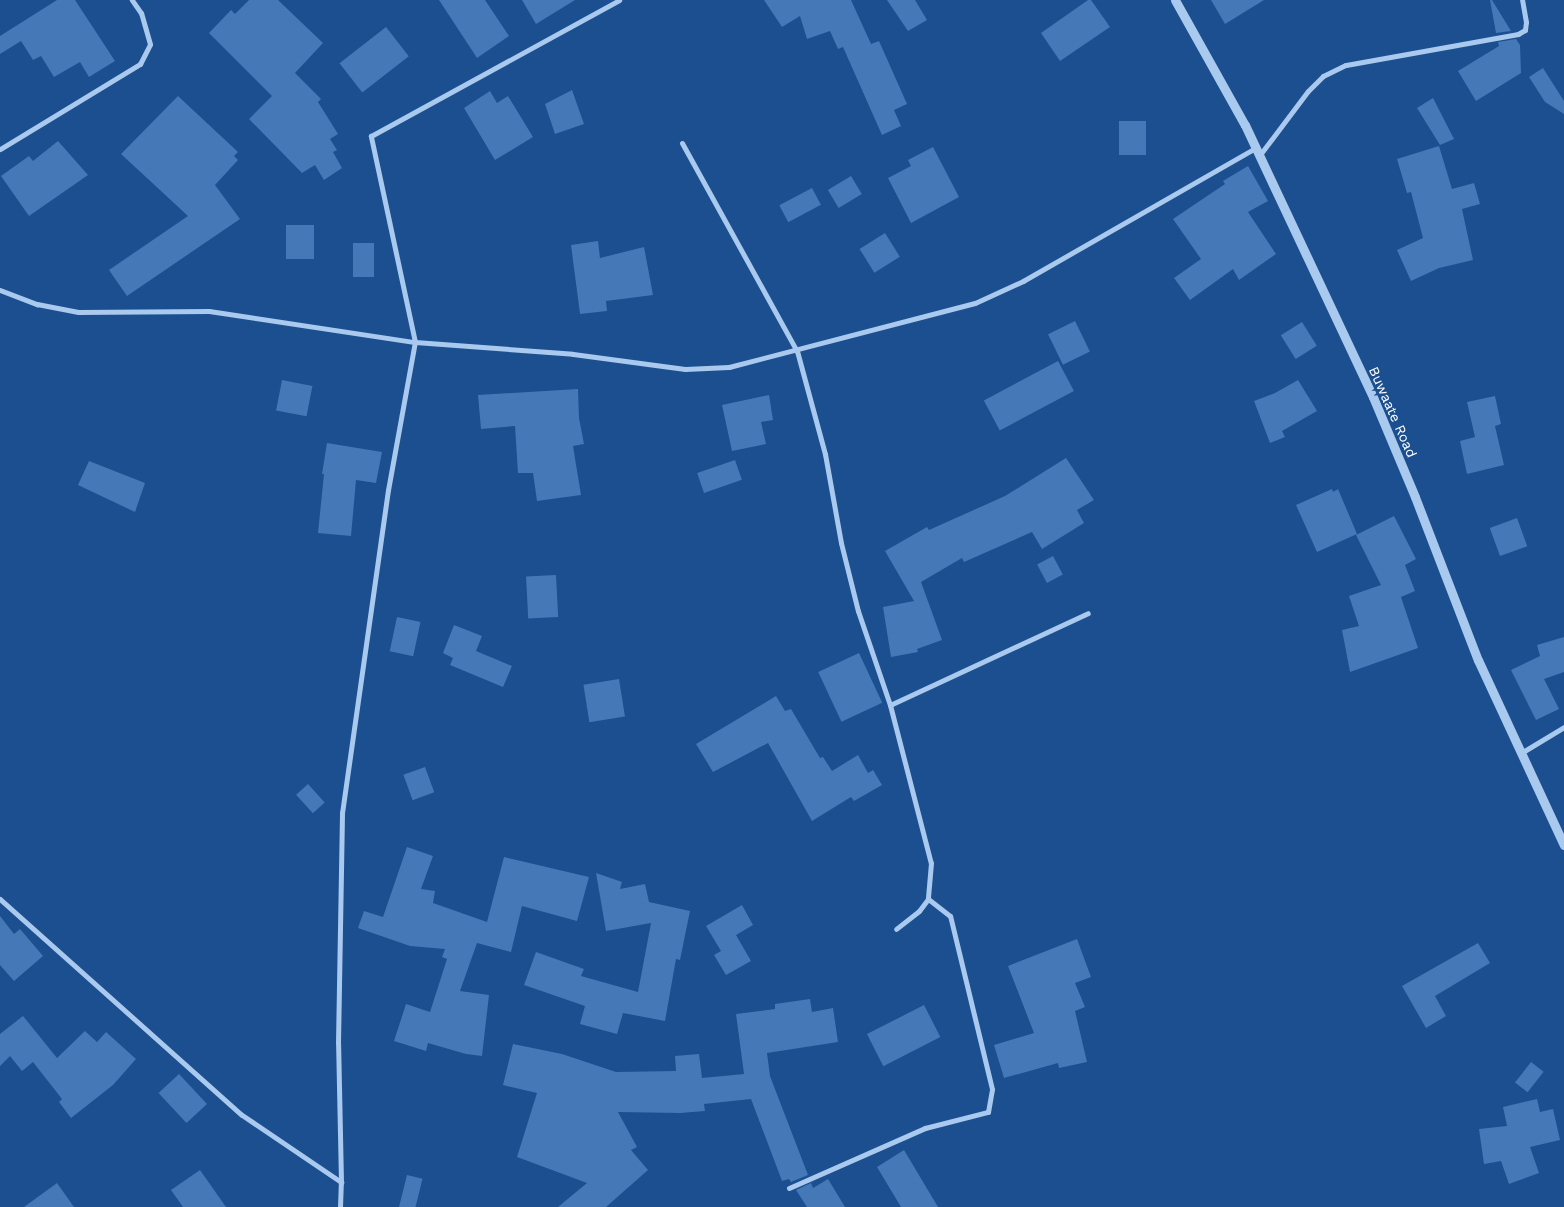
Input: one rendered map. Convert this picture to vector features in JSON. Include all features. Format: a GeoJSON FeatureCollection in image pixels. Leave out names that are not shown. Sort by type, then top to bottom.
{"type":"FeatureCollection","features":[{"type":"Feature","properties":{"kind":"street"},"geometry":{"type":"LineString","coordinates":[[0,149],[140,64],[150,44],[141,13],[132,0]]}},
{"type":"Feature","properties":{"kind":"street"},"geometry":{"type":"LineString","coordinates":[[340,1207],[338,1043],[342,813],[388,490],[414,342],[371,136],[619,0]]}},
{"type":"Feature","properties":{"kind":"street","name":"Buwaate Road"},"geometry":{"type":"LineString","coordinates":[[1175,0],[1245,125],[1254,148],[1373,397],[1415,497],[1478,660],[1564,845]]}},
{"type":"Feature","properties":{"kind":"street"},"geometry":{"type":"LineString","coordinates":[[1259,157],[1308,91],[1323,76],[1346,65],[1518,34],[1525,30],[1526,22],[1522,0]]}},
{"type":"Feature","properties":{"kind":"street"},"geometry":{"type":"LineString","coordinates":[[682,143],[797,351],[824,454],[858,611],[890,705],[930,864],[928,899],[919,910],[896,929]]}},
{"type":"Feature","properties":{"kind":"street"},"geometry":{"type":"LineString","coordinates":[[0,290],[37,304],[78,312],[209,311],[414,342],[573,354],[685,369],[729,367],[797,351],[975,303],[1023,281],[1254,148]]}},
{"type":"Feature","properties":{"kind":"street"},"geometry":{"type":"LineString","coordinates":[[890,705],[1088,614]]}},
{"type":"Feature","properties":{"kind":"street"},"geometry":{"type":"LineString","coordinates":[[1521,753],[1564,727]]}},
{"type":"Feature","properties":{"kind":"street"},"geometry":{"type":"LineString","coordinates":[[0,899],[242,1115],[341,1182]]}},
{"type":"Feature","properties":{"kind":"street"},"geometry":{"type":"LineString","coordinates":[[789,1188],[925,1128],[988,1112],[992,1089],[950,916],[928,899]]}},
{"type":"Feature","properties":{"kind":"building"},"geometry":{"type":"Polygon","coordinates":[[[57,0],[75,0],[115,61],[89,77],[80,62],[54,77],[41,56],[33,60],[21,41],[0,54],[0,36],[57,0]]]}},
{"type":"Feature","properties":{"kind":"building"},"geometry":{"type":"Polygon","coordinates":[[[249,0],[278,0],[323,43],[295,73],[321,99],[318,102],[338,134],[330,139],[337,150],[333,152],[342,168],[324,180],[315,165],[302,173],[249,119],[272,96],[209,33],[231,10],[235,14],[249,0]]]}},
{"type":"Feature","properties":{"kind":"building"},"geometry":{"type":"Polygon","coordinates":[[[439,0],[485,0],[509,36],[477,58],[439,0]]]}},
{"type":"Feature","properties":{"kind":"building"},"geometry":{"type":"Polygon","coordinates":[[[522,0],[575,0],[536,24],[522,0]]]}},
{"type":"Feature","properties":{"kind":"building"},"geometry":{"type":"Polygon","coordinates":[[[764,0],[851,0],[871,44],[879,41],[907,104],[894,110],[901,126],[882,135],[843,47],[838,49],[830,31],[807,39],[800,16],[782,27],[764,0]]]}},
{"type":"Feature","properties":{"kind":"building"},"geometry":{"type":"Polygon","coordinates":[[[887,0],[915,0],[927,20],[908,31],[887,0]]]}},
{"type":"Feature","properties":{"kind":"building"},"geometry":{"type":"Polygon","coordinates":[[[1088,0],[1091,0],[1110,27],[1060,61],[1041,33],[1088,0]]]}},
{"type":"Feature","properties":{"kind":"building"},"geometry":{"type":"Polygon","coordinates":[[[1211,0],[1264,0],[1225,24],[1211,0]]]}},
{"type":"Feature","properties":{"kind":"building"},"geometry":{"type":"Polygon","coordinates":[[[1490,0],[1492,0],[1511,31],[1496,33],[1490,0]]]}},
{"type":"Feature","properties":{"kind":"building"},"geometry":{"type":"Polygon","coordinates":[[[386,27],[409,56],[362,92],[340,63],[386,27]]]}},
{"type":"Feature","properties":{"kind":"building"},"geometry":{"type":"Polygon","coordinates":[[[1516,39],[1520,45],[1521,73],[1476,101],[1458,71],[1499,46],[1498,42],[1516,39]]]}},
{"type":"Feature","properties":{"kind":"building"},"geometry":{"type":"Polygon","coordinates":[[[1543,68],[1564,101],[1564,114],[1545,102],[1529,77],[1543,68]]]}},
{"type":"Feature","properties":{"kind":"building"},"geometry":{"type":"Polygon","coordinates":[[[572,90],[584,124],[555,134],[545,104],[572,90]]]}},
{"type":"Feature","properties":{"kind":"building"},"geometry":{"type":"Polygon","coordinates":[[[490,91],[497,103],[508,96],[533,137],[495,160],[464,108],[490,91]]]}},
{"type":"Feature","properties":{"kind":"building"},"geometry":{"type":"Polygon","coordinates":[[[178,96],[238,152],[234,156],[238,160],[215,185],[240,219],[127,296],[109,270],[188,216],[121,154],[178,96]]]}},
{"type":"Feature","properties":{"kind":"building"},"geometry":{"type":"Polygon","coordinates":[[[1433,98],[1454,139],[1440,145],[1417,108],[1433,98]]]}},
{"type":"Feature","properties":{"kind":"building"},"geometry":{"type":"Polygon","coordinates":[[[1119,121],[1146,121],[1146,155],[1119,155],[1119,121]]]}},
{"type":"Feature","properties":{"kind":"building"},"geometry":{"type":"Polygon","coordinates":[[[58,141],[88,175],[29,216],[1,176],[29,156],[33,161],[58,141]]]}},
{"type":"Feature","properties":{"kind":"building"},"geometry":{"type":"Polygon","coordinates":[[[1439,146],[1452,189],[1474,183],[1480,204],[1462,209],[1473,260],[1439,268],[1411,281],[1397,250],[1423,238],[1411,192],[1407,193],[1397,159],[1439,146]]]}},
{"type":"Feature","properties":{"kind":"building"},"geometry":{"type":"Polygon","coordinates":[[[933,147],[959,197],[911,223],[888,178],[911,166],[908,160],[933,147]]]}},
{"type":"Feature","properties":{"kind":"building"},"geometry":{"type":"Polygon","coordinates":[[[1248,166],[1268,201],[1248,212],[1276,254],[1239,280],[1233,269],[1190,300],[1174,278],[1201,259],[1173,219],[1225,184],[1223,181],[1248,166]]]}},
{"type":"Feature","properties":{"kind":"building"},"geometry":{"type":"Polygon","coordinates":[[[851,176],[862,194],[839,208],[828,190],[851,176]]]}},
{"type":"Feature","properties":{"kind":"building"},"geometry":{"type":"Polygon","coordinates":[[[812,188],[821,205],[788,222],[779,205],[812,188]]]}},
{"type":"Feature","properties":{"kind":"building"},"geometry":{"type":"Polygon","coordinates":[[[286,225],[314,225],[314,259],[286,259],[286,225]]]}},
{"type":"Feature","properties":{"kind":"building"},"geometry":{"type":"Polygon","coordinates":[[[885,233],[900,257],[874,273],[860,249],[885,233]]]}},
{"type":"Feature","properties":{"kind":"building"},"geometry":{"type":"Polygon","coordinates":[[[598,241],[600,258],[644,247],[653,295],[606,301],[607,311],[580,314],[571,245],[598,241]]]}},
{"type":"Feature","properties":{"kind":"building"},"geometry":{"type":"Polygon","coordinates":[[[353,243],[374,243],[374,277],[353,277],[353,243]]]}},
{"type":"Feature","properties":{"kind":"building"},"geometry":{"type":"Polygon","coordinates":[[[1075,321],[1090,352],[1063,365],[1048,334],[1075,321]]]}},
{"type":"Feature","properties":{"kind":"building"},"geometry":{"type":"Polygon","coordinates":[[[1302,322],[1317,346],[1296,359],[1281,335],[1302,322]]]}},
{"type":"Feature","properties":{"kind":"building"},"geometry":{"type":"Polygon","coordinates":[[[1058,361],[1074,391],[1000,430],[984,400],[1058,361]]]}},
{"type":"Feature","properties":{"kind":"building"},"geometry":{"type":"Polygon","coordinates":[[[282,380],[312,386],[307,416],[276,410],[282,380]]]}},
{"type":"Feature","properties":{"kind":"building"},"geometry":{"type":"Polygon","coordinates":[[[1298,380],[1317,411],[1282,431],[1285,437],[1270,443],[1254,401],[1275,393],[1298,380]]]}},
{"type":"Feature","properties":{"kind":"building"},"geometry":{"type":"Polygon","coordinates":[[[578,389],[579,418],[584,444],[573,446],[581,495],[537,501],[533,473],[518,473],[515,426],[481,429],[478,395],[578,389]]]}},
{"type":"Feature","properties":{"kind":"building"},"geometry":{"type":"Polygon","coordinates":[[[769,395],[773,420],[761,422],[766,444],[732,451],[722,405],[769,395]]]}},
{"type":"Feature","properties":{"kind":"building"},"geometry":{"type":"Polygon","coordinates":[[[1495,396],[1501,424],[1495,426],[1504,465],[1467,474],[1460,441],[1475,437],[1467,402],[1495,396]]]}},
{"type":"Feature","properties":{"kind":"building"},"geometry":{"type":"Polygon","coordinates":[[[327,443],[382,452],[376,483],[356,480],[351,536],[318,533],[324,474],[322,474],[327,443]]]}},
{"type":"Feature","properties":{"kind":"building"},"geometry":{"type":"Polygon","coordinates":[[[1066,458],[1094,500],[1077,510],[1084,523],[1042,549],[1032,532],[964,562],[962,558],[921,582],[942,640],[917,649],[918,652],[891,657],[883,607],[914,601],[885,551],[927,527],[929,530],[1005,496],[1066,458]]]}},
{"type":"Feature","properties":{"kind":"building"},"geometry":{"type":"Polygon","coordinates":[[[735,460],[742,480],[704,493],[697,473],[735,460]]]}},
{"type":"Feature","properties":{"kind":"building"},"geometry":{"type":"Polygon","coordinates":[[[89,461],[145,483],[135,512],[78,485],[89,461]]]}},
{"type":"Feature","properties":{"kind":"building"},"geometry":{"type":"Polygon","coordinates":[[[1332,489],[1333,492],[1338,489],[1357,534],[1317,552],[1296,505],[1332,489]]]}},
{"type":"Feature","properties":{"kind":"building"},"geometry":{"type":"Polygon","coordinates":[[[1394,516],[1416,559],[1405,565],[1415,591],[1401,597],[1418,648],[1350,672],[1342,630],[1359,626],[1349,596],[1381,585],[1356,535],[1394,516]]]}},
{"type":"Feature","properties":{"kind":"building"},"geometry":{"type":"Polygon","coordinates":[[[1517,518],[1527,546],[1500,556],[1490,528],[1517,518]]]}},
{"type":"Feature","properties":{"kind":"building"},"geometry":{"type":"Polygon","coordinates":[[[1053,556],[1063,575],[1047,583],[1037,564],[1053,556]]]}},
{"type":"Feature","properties":{"kind":"building"},"geometry":{"type":"Polygon","coordinates":[[[556,575],[558,617],[528,619],[526,577],[556,575]]]}},
{"type":"Feature","properties":{"kind":"building"},"geometry":{"type":"Polygon","coordinates":[[[397,617],[420,622],[413,656],[390,651],[397,617]]]}},
{"type":"Feature","properties":{"kind":"building"},"geometry":{"type":"Polygon","coordinates":[[[454,625],[482,636],[476,651],[512,666],[503,687],[450,665],[453,658],[443,653],[454,625]]]}},
{"type":"Feature","properties":{"kind":"building"},"geometry":{"type":"Polygon","coordinates":[[[1564,637],[1564,672],[1544,679],[1559,709],[1536,720],[1511,670],[1540,656],[1537,645],[1564,637]]]}},
{"type":"Feature","properties":{"kind":"building"},"geometry":{"type":"Polygon","coordinates":[[[859,653],[882,703],[841,722],[818,672],[859,653]]]}},
{"type":"Feature","properties":{"kind":"building"},"geometry":{"type":"Polygon","coordinates":[[[619,679],[625,717],[589,722],[583,685],[619,679]]]}},
{"type":"Feature","properties":{"kind":"building"},"geometry":{"type":"Polygon","coordinates":[[[776,696],[785,711],[791,709],[820,758],[823,757],[832,771],[858,755],[868,773],[873,770],[882,785],[854,801],[851,797],[812,821],[768,743],[713,772],[696,744],[776,696]]]}},
{"type":"Feature","properties":{"kind":"building"},"geometry":{"type":"Polygon","coordinates":[[[425,767],[434,792],[413,800],[403,775],[425,767]]]}},
{"type":"Feature","properties":{"kind":"building"},"geometry":{"type":"Polygon","coordinates":[[[308,784],[325,803],[313,813],[296,795],[308,784]]]}},
{"type":"Feature","properties":{"kind":"building"},"geometry":{"type":"Polygon","coordinates":[[[407,847],[433,856],[421,889],[435,891],[433,903],[487,922],[504,857],[589,877],[577,921],[522,906],[511,952],[477,943],[460,991],[489,995],[482,1056],[466,1054],[428,1043],[426,1051],[394,1041],[406,1004],[430,1012],[447,959],[442,957],[445,949],[410,946],[358,928],[364,911],[383,917],[407,847]]]}},
{"type":"Feature","properties":{"kind":"building"},"geometry":{"type":"Polygon","coordinates":[[[596,873],[622,882],[620,889],[645,884],[649,902],[690,911],[680,960],[676,959],[665,1021],[623,1013],[617,1034],[580,1024],[585,1006],[524,985],[536,952],[584,969],[581,976],[638,992],[651,923],[606,931],[596,873]]]}},
{"type":"Feature","properties":{"kind":"building"},"geometry":{"type":"Polygon","coordinates":[[[742,905],[753,925],[736,935],[751,961],[726,975],[714,955],[721,951],[706,926],[742,905]]]}},
{"type":"Feature","properties":{"kind":"building"},"geometry":{"type":"Polygon","coordinates":[[[0,916],[14,934],[20,929],[43,956],[14,981],[0,965],[0,916]]]}},
{"type":"Feature","properties":{"kind":"building"},"geometry":{"type":"Polygon","coordinates":[[[1077,939],[1091,977],[1075,983],[1085,1007],[1075,1011],[1087,1062],[1059,1068],[1058,1063],[1004,1078],[994,1045],[1034,1033],[1008,966],[1077,939]]]}},
{"type":"Feature","properties":{"kind":"building"},"geometry":{"type":"Polygon","coordinates":[[[1478,943],[1490,963],[1435,996],[1446,1016],[1426,1028],[1402,986],[1478,943]]]}},
{"type":"Feature","properties":{"kind":"building"},"geometry":{"type":"Polygon","coordinates":[[[810,999],[812,1012],[833,1008],[838,1042],[767,1053],[770,1076],[808,1175],[791,1182],[789,1179],[782,1181],[751,1099],[704,1104],[705,1111],[680,1113],[618,1112],[637,1147],[631,1150],[648,1170],[606,1207],[558,1207],[587,1183],[517,1157],[537,1093],[503,1085],[513,1044],[562,1054],[616,1072],[676,1071],[675,1056],[699,1054],[702,1078],[744,1074],[736,1014],[775,1009],[775,1004],[810,999]]]}},
{"type":"Feature","properties":{"kind":"building"},"geometry":{"type":"Polygon","coordinates":[[[924,1005],[940,1037],[883,1066],[867,1034],[924,1005]]]}},
{"type":"Feature","properties":{"kind":"building"},"geometry":{"type":"Polygon","coordinates":[[[23,1016],[57,1058],[85,1031],[97,1042],[106,1032],[136,1059],[113,1085],[71,1118],[59,1102],[62,1099],[33,1062],[22,1071],[10,1056],[0,1066],[0,1034],[23,1016]]]}},
{"type":"Feature","properties":{"kind":"building"},"geometry":{"type":"Polygon","coordinates":[[[1531,1062],[1544,1072],[1528,1092],[1515,1082],[1531,1062]]]}},
{"type":"Feature","properties":{"kind":"building"},"geometry":{"type":"Polygon","coordinates":[[[179,1074],[207,1104],[186,1123],[159,1093],[179,1074]]]}},
{"type":"Feature","properties":{"kind":"building"},"geometry":{"type":"Polygon","coordinates":[[[1537,1099],[1540,1112],[1553,1109],[1560,1140],[1530,1147],[1539,1173],[1509,1184],[1501,1161],[1484,1164],[1479,1129],[1507,1126],[1503,1107],[1537,1099]]]}},
{"type":"Feature","properties":{"kind":"building"},"geometry":{"type":"Polygon","coordinates":[[[904,1150],[938,1207],[901,1207],[877,1167],[904,1150]]]}},
{"type":"Feature","properties":{"kind":"building"},"geometry":{"type":"Polygon","coordinates":[[[200,1170],[226,1207],[183,1207],[171,1190],[200,1170]]]}},
{"type":"Feature","properties":{"kind":"building"},"geometry":{"type":"Polygon","coordinates":[[[407,1175],[423,1179],[416,1207],[399,1207],[407,1175]]]}},
{"type":"Feature","properties":{"kind":"building"},"geometry":{"type":"Polygon","coordinates":[[[828,1179],[845,1207],[807,1207],[796,1190],[811,1183],[813,1188],[828,1179]]]}},
{"type":"Feature","properties":{"kind":"building"},"geometry":{"type":"Polygon","coordinates":[[[57,1183],[74,1207],[24,1207],[57,1183]]]}}]}
